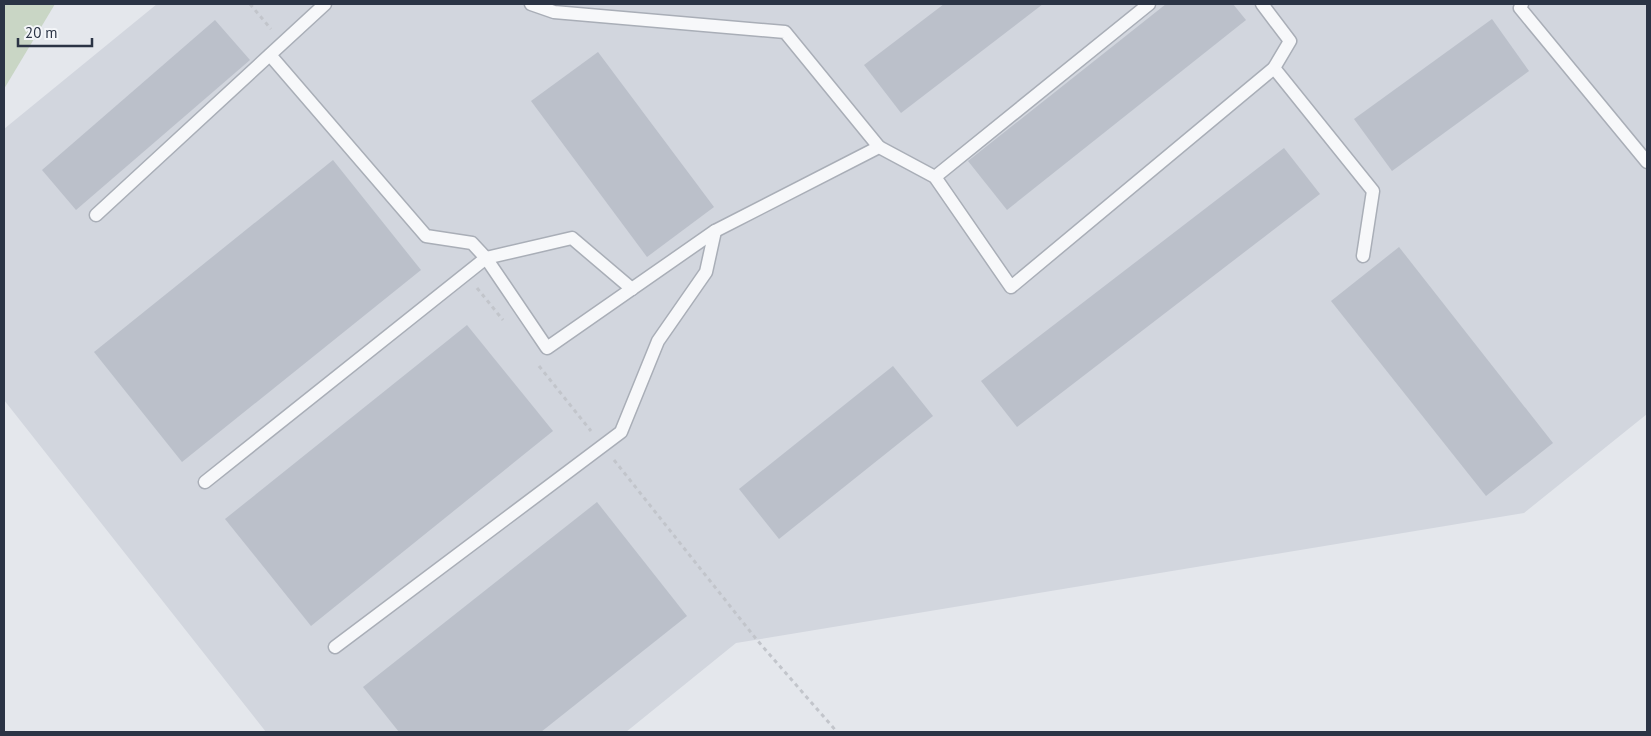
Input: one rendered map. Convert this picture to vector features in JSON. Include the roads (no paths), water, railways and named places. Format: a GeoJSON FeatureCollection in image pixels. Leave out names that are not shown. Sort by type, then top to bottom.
{"type":"FeatureCollection","features":[{"type":"Feature","properties":{"kind":"lane"},"geometry":{"type":"LineString","coordinates":[[96,215],[325,4]]}},
{"type":"Feature","properties":{"kind":"lane"},"geometry":{"type":"LineString","coordinates":[[531,4],[554,12],[785,32],[880,147],[935,177],[1011,287],[1274,68],[1290,41],[1262,4]]}},
{"type":"Feature","properties":{"kind":"lane"},"geometry":{"type":"LineString","coordinates":[[935,177],[1149,4]]}},
{"type":"Feature","properties":{"kind":"lane"},"geometry":{"type":"LineString","coordinates":[[1522,4],[1520,8],[1647,162]]}},
{"type":"Feature","properties":{"kind":"lane"},"geometry":{"type":"LineString","coordinates":[[270,55],[426,236],[472,243],[486,258],[547,348],[715,231],[880,147]]}},
{"type":"Feature","properties":{"kind":"lane"},"geometry":{"type":"LineString","coordinates":[[1274,68],[1373,190],[1363,256]]}},
{"type":"Feature","properties":{"kind":"lane"},"geometry":{"type":"LineString","coordinates":[[335,647],[620,432],[658,341],[706,272],[715,231]]}},
{"type":"Feature","properties":{"kind":"lane"},"geometry":{"type":"LineString","coordinates":[[205,482],[486,258],[572,238],[632,289]]}}]}
